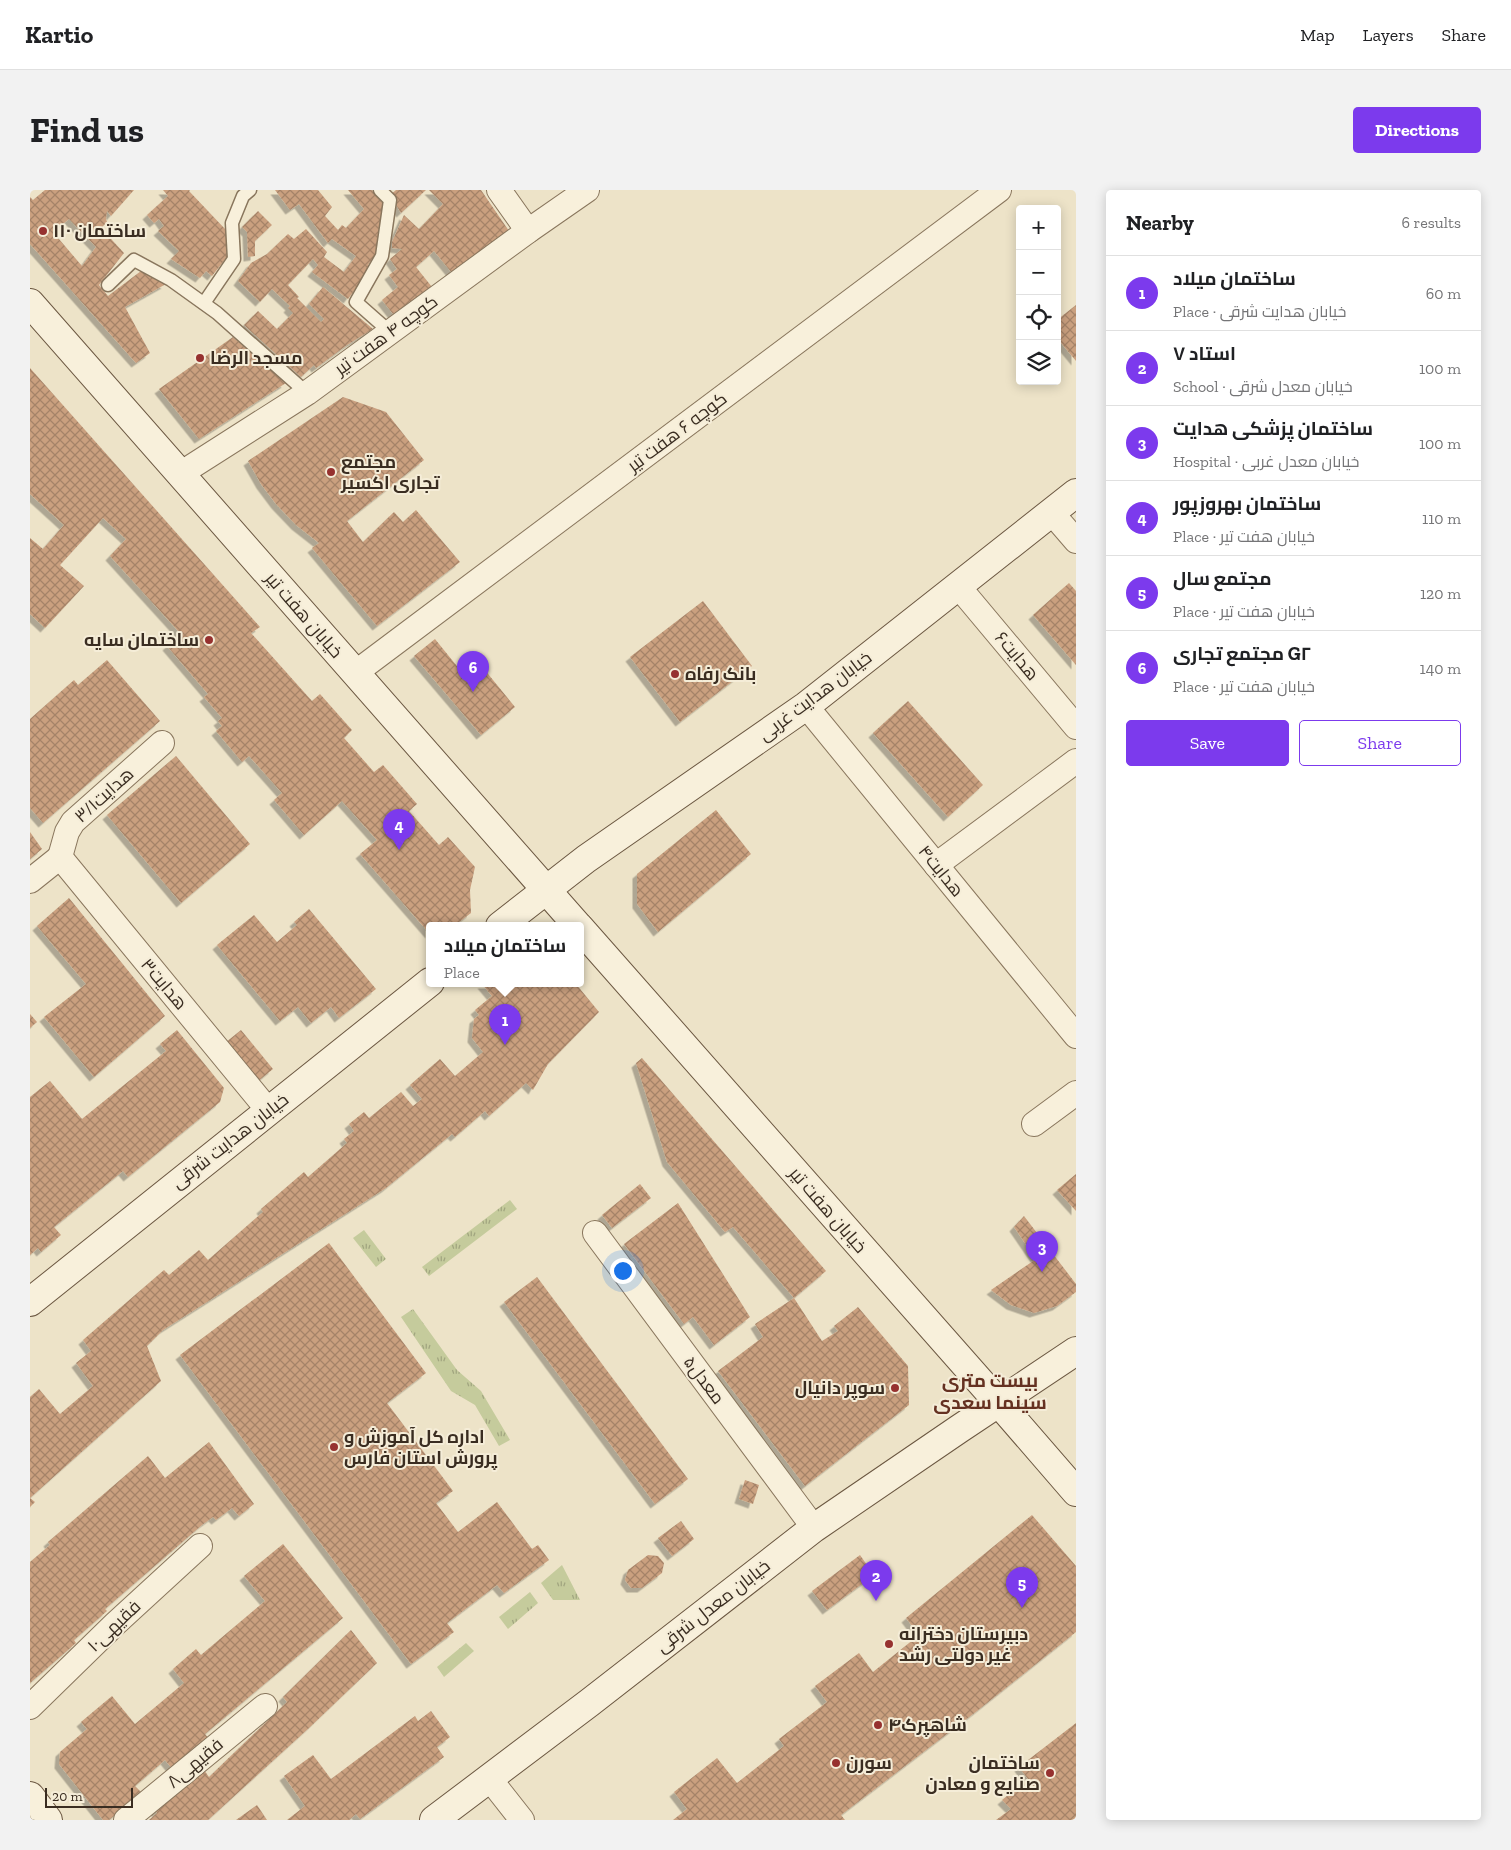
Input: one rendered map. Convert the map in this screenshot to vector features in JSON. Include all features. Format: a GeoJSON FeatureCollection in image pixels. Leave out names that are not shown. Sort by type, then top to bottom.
{"type":"FeatureCollection","features":[{"type":"Feature","properties":{"kind":"street"},"geometry":{"type":"LineString","coordinates":[[499,190],[528,231]]}},
{"type":"Feature","properties":{"kind":"street","name":"کوچه ۴ هفت تیر"},"geometry":{"type":"LineString","coordinates":[[180,474],[307,393],[587,190]]}},
{"type":"Feature","properties":{"kind":"street","name":"کوچه ۶ هفت تیر"},"geometry":{"type":"LineString","coordinates":[[355,673],[999,190]]}},
{"type":"Feature","properties":{"kind":"street","name":"خیابان هفت تیر"},"geometry":{"type":"LineString","coordinates":[[30,303],[575,922]]}},
{"type":"Feature","properties":{"kind":"street","name":"خیابان هدایت غربی"},"geometry":{"type":"LineString","coordinates":[[547,891],[586,859],[806,706],[1076,493]]}},
{"type":"Feature","properties":{"kind":"street"},"geometry":{"type":"LineString","coordinates":[[1051,512],[1076,541]]}},
{"type":"Feature","properties":{"kind":"street","name":"هدایت۶"},"geometry":{"type":"LineString","coordinates":[[958,586],[1076,727]]}},
{"type":"Feature","properties":{"kind":"street","name":"هدایت۴"},"geometry":{"type":"LineString","coordinates":[[806,706],[1076,1036]]}},
{"type":"Feature","properties":{"kind":"street","name":"هدایت۳/۱"},"geometry":{"type":"LineString","coordinates":[[60,857],[67,832],[73,822],[162,743]]}},
{"type":"Feature","properties":{"kind":"street"},"geometry":{"type":"LineString","coordinates":[[936,865],[1076,761]]}},
{"type":"Feature","properties":{"kind":"street"},"geometry":{"type":"LineString","coordinates":[[30,881],[60,857]]}},
{"type":"Feature","properties":{"kind":"street","name":"هدایت۳"},"geometry":{"type":"LineString","coordinates":[[60,857],[268,1110]]}},
{"type":"Feature","properties":{"kind":"street"},"geometry":{"type":"LineString","coordinates":[[505,922],[547,891]]}},
{"type":"Feature","properties":{"kind":"street","name":"خیابان هفت تیر"},"geometry":{"type":"LineString","coordinates":[[584,933],[1076,1492]]}},
{"type":"Feature","properties":{"kind":"street","name":"خیابان هدایت شرقی"},"geometry":{"type":"LineString","coordinates":[[30,1302],[426,985]]}},
{"type":"Feature","properties":{"kind":"street"},"geometry":{"type":"LineString","coordinates":[[1034,1124],[1076,1093]]}},
{"type":"Feature","properties":{"kind":"street","name":"معدل۵"},"geometry":{"type":"LineString","coordinates":[[595,1233],[814,1528]]}},
{"type":"Feature","properties":{"kind":"street","name":"خیابان معدل شرقی"},"geometry":{"type":"LineString","coordinates":[[434,1820],[589,1703],[814,1528],[958,1428],[1076,1351]]}},
{"type":"Feature","properties":{"kind":"street","name":"فقیهی۱۰"},"geometry":{"type":"LineString","coordinates":[[30,1708],[115,1624],[200,1546]]}},
{"type":"Feature","properties":{"kind":"street","name":"فقیهی۸"},"geometry":{"type":"LineString","coordinates":[[126,1820],[264,1706]]}},
{"type":"Feature","properties":{"kind":"street"},"geometry":{"type":"LineString","coordinates":[[489,1778],[522,1820]]}},
{"type":"Feature","properties":{"kind":"street"},"geometry":{"type":"LineString","coordinates":[[30,1796],[48,1820]]}},
{"type":"Feature","properties":{"kind":"lane"},"geometry":{"type":"LineString","coordinates":[[204,303],[234,259],[232,223],[243,196],[250,190]]}},
{"type":"Feature","properties":{"kind":"lane"},"geometry":{"type":"LineString","coordinates":[[380,190],[390,200],[382,256],[356,302],[390,332]]}},
{"type":"Feature","properties":{"kind":"lane"},"geometry":{"type":"LineString","coordinates":[[108,285],[134,260],[171,280],[204,303],[307,393]]}},
{"type":"Feature","properties":{"kind":"green space"},"geometry":{"type":"Polygon","coordinates":[[[510,1200],[517,1209],[429,1276],[422,1267],[510,1200]]]}},
{"type":"Feature","properties":{"kind":"green space"},"geometry":{"type":"Polygon","coordinates":[[[364,1230],[386,1259],[376,1267],[353,1238],[364,1230]]]}},
{"type":"Feature","properties":{"kind":"green space"},"geometry":{"type":"Polygon","coordinates":[[[413,1309],[457,1370],[481,1391],[510,1440],[499,1446],[475,1405],[451,1391],[401,1317],[413,1309]]]}},
{"type":"Feature","properties":{"kind":"green space"},"geometry":{"type":"Polygon","coordinates":[[[562,1565],[580,1600],[553,1600],[541,1583],[562,1565]]]}},
{"type":"Feature","properties":{"kind":"green space"},"geometry":{"type":"Polygon","coordinates":[[[530,1592],[538,1603],[508,1629],[499,1617],[530,1592]]]}},
{"type":"Feature","properties":{"kind":"green space"},"geometry":{"type":"Polygon","coordinates":[[[466,1643],[474,1651],[444,1677],[437,1667],[466,1643]]]}},
{"type":"Feature","properties":{"kind":"building"},"geometry":{"type":"Polygon","coordinates":[[[45,190],[134,190],[111,216],[107,211],[107,222],[101,228],[124,253],[99,285],[108,296],[141,271],[166,284],[125,307],[150,353],[136,363],[30,244],[30,197],[33,200],[45,190]],[[69,219],[53,232],[82,266],[96,247],[69,219]]]}},
{"type":"Feature","properties":{"kind":"building"},"geometry":{"type":"Polygon","coordinates":[[[163,190],[190,190],[226,230],[227,257],[212,276],[206,271],[200,278],[171,259],[179,251],[158,231],[164,226],[159,219],[154,223],[147,215],[168,196],[163,190]]]}},
{"type":"Feature","properties":{"kind":"building"},"geometry":{"type":"Polygon","coordinates":[[[275,190],[318,190],[332,207],[325,216],[338,230],[342,225],[346,228],[364,209],[348,190],[372,190],[384,205],[378,251],[368,265],[372,267],[348,299],[312,272],[318,265],[313,259],[288,285],[299,297],[297,298],[321,322],[324,319],[309,304],[323,287],[373,329],[316,368],[314,365],[301,377],[244,325],[258,311],[277,329],[293,313],[288,308],[290,306],[272,289],[260,302],[238,281],[251,263],[267,254],[288,234],[294,239],[306,229],[327,252],[324,257],[344,272],[356,256],[332,239],[328,243],[299,204],[290,210],[275,190]]]}},
{"type":"Feature","properties":{"kind":"building"},"geometry":{"type":"Polygon","coordinates":[[[396,190],[426,190],[401,213],[390,195],[396,190]]]}},
{"type":"Feature","properties":{"kind":"building"},"geometry":{"type":"Polygon","coordinates":[[[429,190],[481,190],[509,231],[452,273],[434,251],[416,267],[432,287],[393,314],[382,300],[398,287],[389,275],[397,269],[390,259],[402,249],[392,248],[392,242],[404,215],[419,229],[443,204],[429,190]]]}},
{"type":"Feature","properties":{"kind":"building"},"geometry":{"type":"Polygon","coordinates":[[[258,211],[272,225],[255,241],[255,256],[248,257],[247,232],[242,227],[258,211]]]}},
{"type":"Feature","properties":{"kind":"building"},"geometry":{"type":"Polygon","coordinates":[[[1076,305],[1076,361],[1061,343],[1061,317],[1076,305]]]}},
{"type":"Feature","properties":{"kind":"building"},"geometry":{"type":"Polygon","coordinates":[[[233,337],[286,383],[199,439],[159,389],[233,337]]]}},
{"type":"Feature","properties":{"kind":"building"},"geometry":{"type":"Polygon","coordinates":[[[30,368],[260,627],[251,633],[312,701],[320,694],[352,730],[344,738],[374,772],[383,765],[417,804],[409,811],[439,845],[448,837],[475,867],[470,890],[471,913],[459,922],[426,922],[426,929],[360,854],[377,840],[342,801],[304,835],[274,800],[282,793],[249,756],[242,762],[216,731],[222,726],[218,721],[222,718],[204,697],[208,694],[167,646],[181,634],[110,556],[126,539],[103,518],[60,565],[84,586],[45,628],[30,614],[30,538],[43,549],[64,525],[30,494],[30,368]]]}},
{"type":"Feature","properties":{"kind":"building","name":"مجتمع تجاری اکسیر"},"geometry":{"type":"Polygon","coordinates":[[[343,397],[386,412],[424,460],[347,521],[363,542],[394,512],[403,522],[416,510],[460,562],[377,626],[312,548],[319,543],[296,525],[276,504],[261,484],[248,461],[343,397]]]}},
{"type":"Feature","properties":{"kind":"building"},"geometry":{"type":"Polygon","coordinates":[[[1069,583],[1076,591],[1076,665],[1033,615],[1069,583]]]}},
{"type":"Feature","properties":{"kind":"building"},"geometry":{"type":"Polygon","coordinates":[[[703,601],[752,666],[680,722],[630,657],[703,601]]]}},
{"type":"Feature","properties":{"kind":"building"},"geometry":{"type":"Polygon","coordinates":[[[435,639],[465,676],[480,664],[515,707],[481,735],[414,656],[435,639]]]}},
{"type":"Feature","properties":{"kind":"building"},"geometry":{"type":"Polygon","coordinates":[[[107,660],[160,721],[43,823],[30,808],[30,719],[74,680],[78,685],[107,660]]]}},
{"type":"Feature","properties":{"kind":"building"},"geometry":{"type":"Polygon","coordinates":[[[908,701],[983,785],[948,817],[873,733],[908,701]]]}},
{"type":"Feature","properties":{"kind":"building"},"geometry":{"type":"Polygon","coordinates":[[[176,756],[250,844],[181,903],[107,815],[176,756]]]}},
{"type":"Feature","properties":{"kind":"building"},"geometry":{"type":"Polygon","coordinates":[[[716,810],[751,854],[658,932],[637,904],[637,874],[716,810]]]}},
{"type":"Feature","properties":{"kind":"building"},"geometry":{"type":"Polygon","coordinates":[[[30,832],[42,849],[30,859],[30,832]]]}},
{"type":"Feature","properties":{"kind":"building"},"geometry":{"type":"Polygon","coordinates":[[[69,898],[165,1016],[94,1077],[44,1017],[86,984],[37,926],[69,898]]]}},
{"type":"Feature","properties":{"kind":"building"},"geometry":{"type":"Polygon","coordinates":[[[309,909],[376,989],[339,1018],[331,1007],[311,1023],[298,1007],[280,1021],[217,945],[254,915],[277,942],[297,925],[294,922],[309,909]]]}},
{"type":"Feature","properties":{"kind":"building"},"geometry":{"type":"Polygon","coordinates":[[[484,987],[578,987],[599,1012],[548,1064],[533,1090],[526,1083],[489,1116],[485,1111],[455,1137],[452,1134],[386,1188],[163,1330],[147,1346],[161,1381],[30,1498],[30,1397],[39,1389],[60,1414],[93,1386],[76,1363],[91,1351],[83,1340],[164,1270],[169,1275],[199,1250],[208,1260],[263,1212],[261,1209],[304,1172],[308,1177],[347,1143],[344,1139],[354,1131],[349,1124],[364,1112],[369,1118],[401,1092],[413,1106],[422,1099],[410,1085],[440,1059],[455,1076],[483,1052],[472,1038],[474,1019],[479,1015],[475,1010],[492,996],[484,987]]]}},
{"type":"Feature","properties":{"kind":"building"},"geometry":{"type":"Polygon","coordinates":[[[30,1014],[37,1022],[30,1028],[30,1014]]]}},
{"type":"Feature","properties":{"kind":"building"},"geometry":{"type":"Polygon","coordinates":[[[177,1030],[224,1088],[220,1102],[128,1177],[123,1171],[54,1227],[61,1235],[41,1252],[38,1248],[30,1255],[30,1097],[50,1081],[82,1119],[166,1051],[160,1044],[177,1030]]]}},
{"type":"Feature","properties":{"kind":"building"},"geometry":{"type":"Polygon","coordinates":[[[241,1030],[273,1069],[257,1082],[225,1043],[241,1030]]]}},
{"type":"Feature","properties":{"kind":"building"},"geometry":{"type":"Polygon","coordinates":[[[642,1058],[826,1271],[794,1298],[733,1227],[725,1232],[667,1162],[636,1063],[642,1058]]]}},
{"type":"Feature","properties":{"kind":"building"},"geometry":{"type":"Polygon","coordinates":[[[1076,1174],[1076,1211],[1057,1190],[1076,1174]]]}},
{"type":"Feature","properties":{"kind":"building"},"geometry":{"type":"Polygon","coordinates":[[[640,1184],[651,1198],[612,1228],[602,1215],[640,1184]]]}},
{"type":"Feature","properties":{"kind":"building"},"geometry":{"type":"Polygon","coordinates":[[[678,1203],[750,1317],[714,1345],[693,1317],[684,1324],[624,1244],[678,1203]]]}},
{"type":"Feature","properties":{"kind":"building"},"geometry":{"type":"Polygon","coordinates":[[[1024,1216],[1076,1284],[1076,1292],[1057,1306],[1034,1313],[1011,1305],[991,1290],[1036,1259],[1014,1227],[1024,1216]]]}},
{"type":"Feature","properties":{"kind":"building","name":"اداره کل آموزش و پرورش استان فارس"},"geometry":{"type":"Polygon","coordinates":[[[329,1243],[426,1373],[387,1403],[453,1491],[436,1503],[458,1532],[497,1502],[532,1549],[538,1545],[549,1560],[504,1593],[497,1585],[447,1623],[454,1632],[411,1664],[180,1355],[329,1243]]]}},
{"type":"Feature","properties":{"kind":"building"},"geometry":{"type":"Polygon","coordinates":[[[537,1277],[688,1479],[655,1504],[504,1302],[537,1277]]]}},
{"type":"Feature","properties":{"kind":"building"},"geometry":{"type":"Polygon","coordinates":[[[794,1298],[822,1341],[838,1331],[834,1326],[858,1307],[908,1366],[909,1405],[805,1486],[718,1371],[763,1337],[755,1324],[794,1298]]]}},
{"type":"Feature","properties":{"kind":"building"},"geometry":{"type":"Polygon","coordinates":[[[209,1442],[254,1504],[239,1516],[232,1508],[216,1520],[213,1517],[202,1525],[105,1609],[107,1611],[74,1640],[76,1643],[30,1683],[30,1562],[50,1545],[48,1542],[148,1456],[165,1478],[209,1442]]]}},
{"type":"Feature","properties":{"kind":"building"},"geometry":{"type":"Polygon","coordinates":[[[745,1480],[759,1485],[753,1504],[739,1499],[745,1480]]]}},
{"type":"Feature","properties":{"kind":"building"},"geometry":{"type":"Polygon","coordinates":[[[30,1498],[35,1502],[30,1507],[30,1498]]]}},
{"type":"Feature","properties":{"kind":"building"},"geometry":{"type":"Polygon","coordinates":[[[1032,1515],[1076,1566],[1076,1632],[977,1711],[841,1815],[845,1820],[673,1820],[687,1809],[674,1792],[717,1758],[737,1783],[784,1746],[779,1739],[827,1702],[815,1686],[859,1653],[873,1672],[919,1635],[906,1618],[1032,1515]]]}},
{"type":"Feature","properties":{"kind":"building"},"geometry":{"type":"Polygon","coordinates":[[[681,1521],[694,1539],[672,1556],[658,1538],[681,1521]]]}},
{"type":"Feature","properties":{"kind":"building"},"geometry":{"type":"Polygon","coordinates":[[[283,1544],[343,1618],[205,1734],[210,1740],[174,1771],[165,1760],[135,1786],[142,1793],[109,1820],[103,1820],[59,1764],[60,1752],[87,1729],[81,1722],[112,1696],[135,1724],[184,1683],[173,1669],[196,1649],[201,1655],[265,1601],[244,1576],[283,1544]]]}},
{"type":"Feature","properties":{"kind":"building"},"geometry":{"type":"Polygon","coordinates":[[[648,1555],[658,1556],[664,1563],[662,1573],[642,1588],[631,1588],[625,1580],[628,1570],[648,1555]]]}},
{"type":"Feature","properties":{"kind":"building"},"geometry":{"type":"Polygon","coordinates":[[[860,1555],[874,1575],[827,1610],[812,1591],[860,1555]]]}},
{"type":"Feature","properties":{"kind":"building"},"geometry":{"type":"Polygon","coordinates":[[[351,1630],[377,1663],[309,1728],[208,1820],[149,1820],[157,1813],[154,1809],[204,1770],[209,1777],[287,1702],[283,1697],[351,1630]]]}},
{"type":"Feature","properties":{"kind":"building"},"geometry":{"type":"Polygon","coordinates":[[[431,1711],[450,1737],[437,1747],[444,1757],[360,1819],[356,1814],[349,1820],[287,1820],[305,1806],[284,1776],[313,1755],[331,1779],[415,1716],[418,1721],[431,1711]]]}},
{"type":"Feature","properties":{"kind":"building","name":"ساختمان صنایع و معادن"},"geometry":{"type":"Polygon","coordinates":[[[1076,1723],[1076,1820],[996,1820],[1011,1809],[1002,1800],[1028,1779],[1019,1767],[1076,1723]]]}},
{"type":"Feature","properties":{"kind":"building"},"geometry":{"type":"Polygon","coordinates":[[[257,1805],[267,1820],[236,1820],[257,1805]]]}},
{"type":"Feature","properties":{"kind":"place","name":"ساختمان ۱۱۰"},"geometry":{"type":"Point","coordinates":[43,231]}},
{"type":"Feature","properties":{"kind":"place","name":"مسجد الرضا"},"geometry":{"type":"Point","coordinates":[200,358]}},
{"type":"Feature","properties":{"kind":"place","name":"مجتمع تجاری اکسیر"},"geometry":{"type":"Point","coordinates":[331,472]}},
{"type":"Feature","properties":{"kind":"place","name":"ساختمان سایه"},"geometry":{"type":"Point","coordinates":[209,640]}},
{"type":"Feature","properties":{"kind":"place","name":"بانک رفاه"},"geometry":{"type":"Point","coordinates":[675,674]}},
{"type":"Feature","properties":{"kind":"place","name":"مجتمع تجاری G۲"},"geometry":{"type":"Point","coordinates":[473,692]}},
{"type":"Feature","properties":{"kind":"place","name":"ساختمان بهروزپور"},"geometry":{"type":"Point","coordinates":[399,850]}},
{"type":"Feature","properties":{"kind":"place","name":"ساختمان میلاد"},"geometry":{"type":"Point","coordinates":[505,1045]}},
{"type":"Feature","properties":{"kind":"place","name":"ساختمان پزشکی هدایت"},"geometry":{"type":"Point","coordinates":[1042,1272]}},
{"type":"Feature","properties":{"kind":"place","name":"سوپر دانیال"},"geometry":{"type":"Point","coordinates":[895,1388]}},
{"type":"Feature","properties":{"kind":"place","name":"اداره کل آموزش و پرورش استان فارس"},"geometry":{"type":"Point","coordinates":[334,1447]}},
{"type":"Feature","properties":{"kind":"place","name":"۷ استاد"},"geometry":{"type":"Point","coordinates":[876,1601]}},
{"type":"Feature","properties":{"kind":"place","name":"مجتمع سال"},"geometry":{"type":"Point","coordinates":[1022,1608]}},
{"type":"Feature","properties":{"kind":"place","name":"دبیرستان دخترانه غیر دولتی رشد"},"geometry":{"type":"Point","coordinates":[889,1644]}},
{"type":"Feature","properties":{"kind":"place","name":"شاهپرک۴"},"geometry":{"type":"Point","coordinates":[878,1725]}},
{"type":"Feature","properties":{"kind":"place","name":"سورن"},"geometry":{"type":"Point","coordinates":[836,1763]}},
{"type":"Feature","properties":{"kind":"place","name":"ساختمان صنایع و معادن"},"geometry":{"type":"Point","coordinates":[1050,1773]}},
{"type":"Feature","properties":{"kind":"district","name":"بیست متری سینما سعدی"},"geometry":{"type":"Point","coordinates":[990,1391]}}]}
